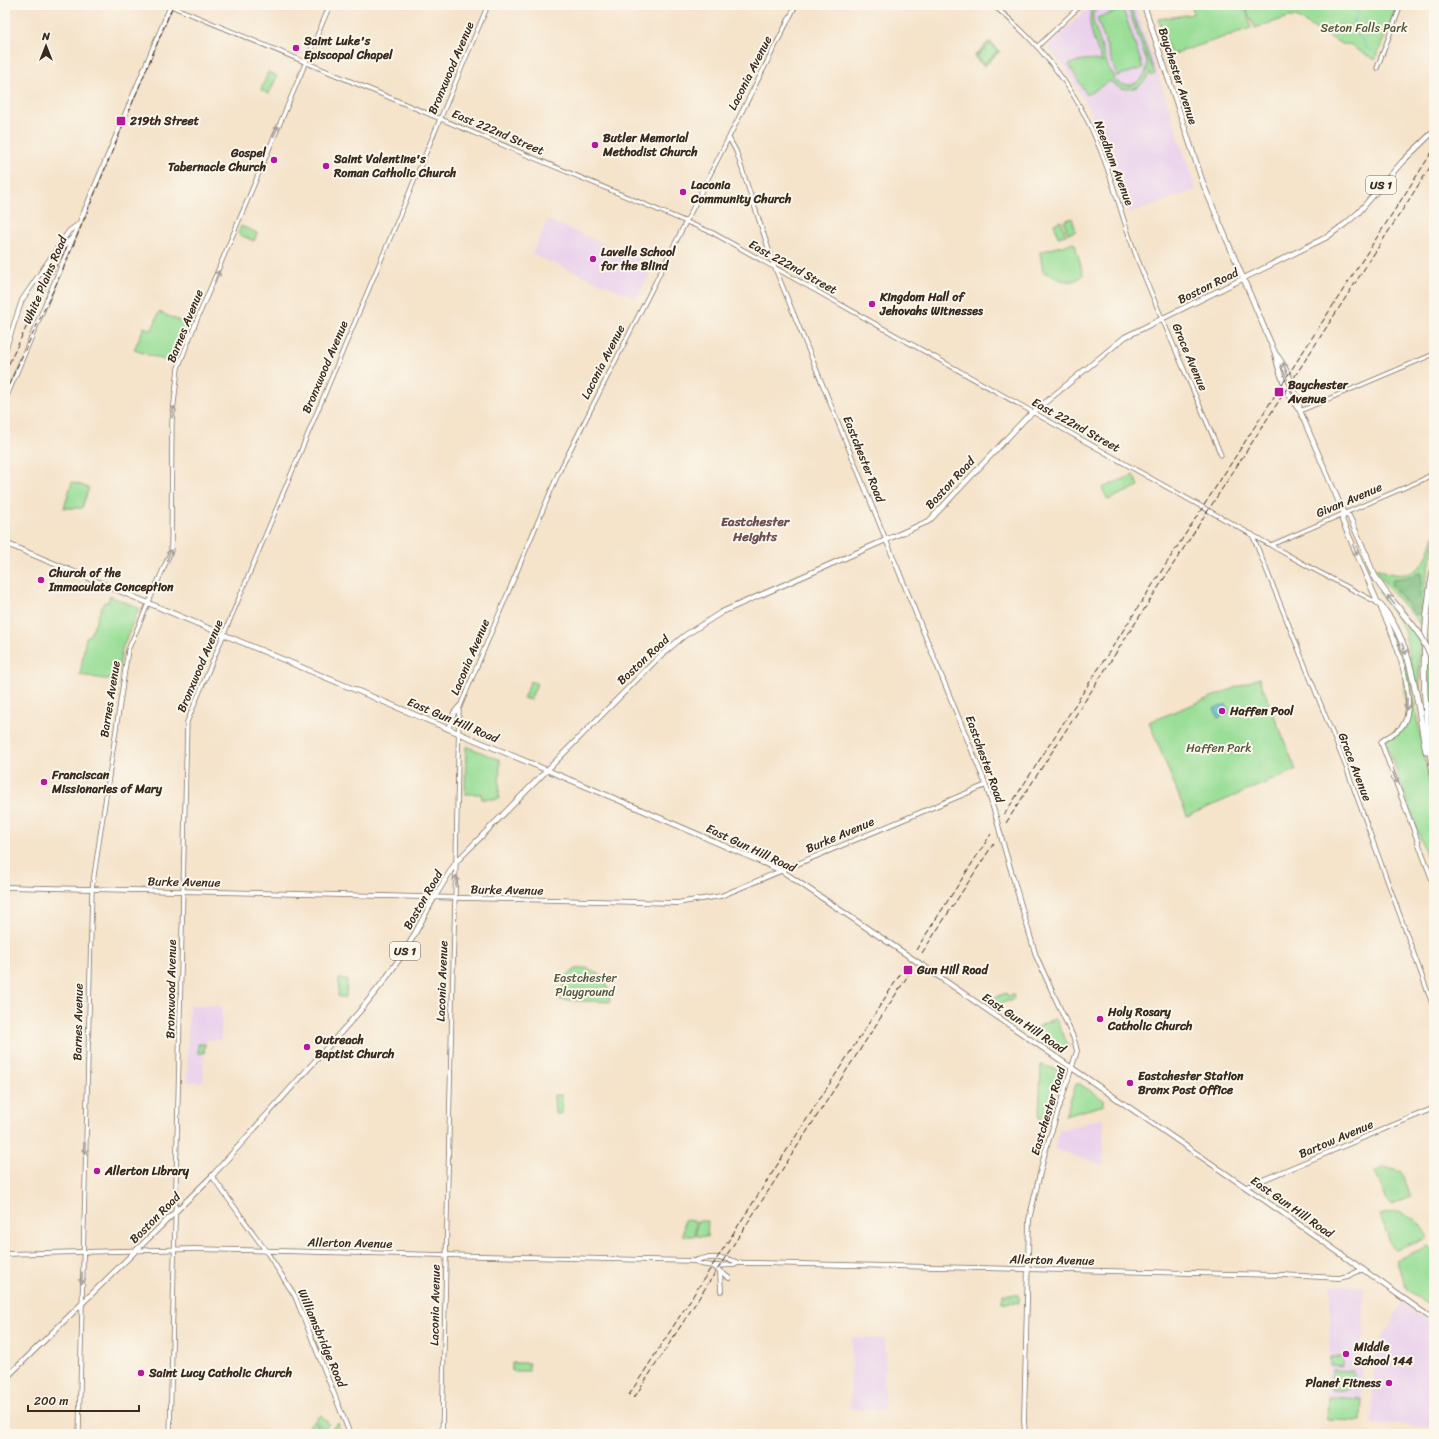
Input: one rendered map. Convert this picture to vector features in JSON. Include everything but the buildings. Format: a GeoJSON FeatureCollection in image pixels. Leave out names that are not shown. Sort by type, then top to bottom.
{"type":"FeatureCollection","features":[{"type":"Feature","properties":{"kind":"highway"},"geometry":{"type":"LineString","coordinates":[[1366,554],[1368,564],[1381,587],[1420,635],[1434,661]]}},
{"type":"Feature","properties":{"kind":"highway"},"geometry":{"type":"LineString","coordinates":[[1434,567],[1428,602],[1424,656],[1426,712],[1434,780]]}},
{"type":"Feature","properties":{"kind":"highway"},"geometry":{"type":"LineString","coordinates":[[1378,603],[1389,617],[1396,630],[1408,662],[1427,756],[1434,780]]}},
{"type":"Feature","properties":{"kind":"main road","name":"White Plains Road"},"geometry":{"type":"LineString","coordinates":[[5,400],[171,5]]}},
{"type":"Feature","properties":{"kind":"main road","name":"Baychester Avenue"},"geometry":{"type":"LineString","coordinates":[[1144,5],[1204,186],[1275,353],[1276,363],[1294,404],[1300,411],[1344,514],[1349,516],[1366,554]]}},
{"type":"Feature","properties":{"kind":"main road","name":"Boston Road"},"geometry":{"type":"LineString","coordinates":[[5,1379],[212,1176],[367,1003],[407,948],[434,898],[456,862],[649,666],[684,636],[722,612],[929,521],[1033,412],[1125,338],[1321,240],[1345,224],[1367,203],[1388,177],[1407,157],[1434,131]]}},
{"type":"Feature","properties":{"kind":"main road","name":"White Plains Road"},"geometry":{"type":"LineString","coordinates":[[5,351],[22,300],[53,257],[69,231],[80,223]]}},
{"type":"Feature","properties":{"kind":"main road","name":"White Plains Road"},"geometry":{"type":"LineString","coordinates":[[53,257],[75,235]]}},
{"type":"Feature","properties":{"kind":"main road","name":"Baychester Avenue"},"geometry":{"type":"LineString","coordinates":[[1344,514],[1342,520],[1383,614],[1400,658],[1408,706],[1406,716],[1403,725],[1396,732],[1381,742],[1434,885]]}},
{"type":"Feature","properties":{"kind":"main road","name":"Eastchester Road"},"geometry":{"type":"LineString","coordinates":[[886,540],[986,785],[1036,956],[1076,1045],[1077,1051],[1045,1152],[1029,1220],[1024,1420],[1025,1434]]}},
{"type":"Feature","properties":{"kind":"main road","name":"East Gun Hill Road"},"geometry":{"type":"LineString","coordinates":[[5,543],[629,805],[782,871],[901,950],[1246,1187],[1434,1320]]}},
{"type":"Feature","properties":{"kind":"main road"},"geometry":{"type":"LineString","coordinates":[[448,729],[454,713],[459,706]]}},
{"type":"Feature","properties":{"kind":"main road","name":"Burke Avenue"},"geometry":{"type":"LineString","coordinates":[[5,887],[455,899],[677,903],[721,896],[986,785]]}},
{"type":"Feature","properties":{"kind":"main road","name":"Bartow Avenue"},"geometry":{"type":"LineString","coordinates":[[1246,1187],[1434,1108]]}},
{"type":"Feature","properties":{"kind":"main road","name":"Williamsbridge Road"},"geometry":{"type":"LineString","coordinates":[[212,1176],[266,1251],[295,1296],[350,1434]]}},
{"type":"Feature","properties":{"kind":"main road","name":"Allerton Avenue"},"geometry":{"type":"LineString","coordinates":[[5,1254],[174,1249],[696,1261],[700,1264],[713,1266],[734,1265],[738,1263],[1282,1275],[1330,1278],[1346,1276],[1363,1269]]}},
{"type":"Feature","properties":{"kind":"main road","name":"Allerton Avenue"},"geometry":{"type":"LineString","coordinates":[[696,1261],[700,1258],[726,1259],[734,1260],[738,1263]]}},
{"type":"Feature","properties":{"kind":"main road"},"geometry":{"type":"LineString","coordinates":[[713,1266],[729,1278]]}},
{"type":"Feature","properties":{"kind":"main road"},"geometry":{"type":"LineString","coordinates":[[720,1271],[721,1291]]}},
{"type":"Feature","properties":{"kind":"street","name":"East 222nd Street"},"geometry":{"type":"LineString","coordinates":[[171,5],[713,233],[1271,545],[1378,603]]}},
{"type":"Feature","properties":{"kind":"street","name":"Barnes Avenue"},"geometry":{"type":"LineString","coordinates":[[78,1434],[92,889],[128,650],[171,551],[172,421],[178,368],[330,5]]}},
{"type":"Feature","properties":{"kind":"street","name":"Bronxwood Avenue"},"geometry":{"type":"LineString","coordinates":[[170,1434],[187,722],[488,5]]}},
{"type":"Feature","properties":{"kind":"street","name":"Laconia Avenue"},"geometry":{"type":"LineString","coordinates":[[442,1434],[459,706],[558,474],[796,5]]}},
{"type":"Feature","properties":{"kind":"street","name":"Needham Avenue"},"geometry":{"type":"LineString","coordinates":[[993,5],[1020,28],[1055,68],[1083,111],[1100,148],[1125,222]]}},
{"type":"Feature","properties":{"kind":"street"},"geometry":{"type":"LineString","coordinates":[[1037,47],[1081,5]]}},
{"type":"Feature","properties":{"kind":"street"},"geometry":{"type":"LineString","coordinates":[[1377,68],[1401,5]]}},
{"type":"Feature","properties":{"kind":"street","name":"Eastchester Road"},"geometry":{"type":"LineString","coordinates":[[729,138],[736,151],[775,268],[886,540]]}},
{"type":"Feature","properties":{"kind":"street","name":"Grace Avenue"},"geometry":{"type":"LineString","coordinates":[[1125,222],[1139,262],[1221,455]]}},
{"type":"Feature","properties":{"kind":"street"},"geometry":{"type":"LineString","coordinates":[[1300,411],[1434,354]]}},
{"type":"Feature","properties":{"kind":"street","name":"Givan Avenue"},"geometry":{"type":"LineString","coordinates":[[1271,545],[1434,473]]}},
{"type":"Feature","properties":{"kind":"street","name":"Grace Avenue"},"geometry":{"type":"LineString","coordinates":[[1252,534],[1346,767],[1434,1009]]}},
{"type":"Feature","properties":{"kind":"shaded area"},"geometry":{"type":"Polygon","coordinates":[[[1091,5],[1135,5],[1196,190],[1130,213],[1098,126],[1067,70],[1048,47],[1091,5]]]}},
{"type":"Feature","properties":{"kind":"shaded area","name":"Lavelle School for the Blind"},"geometry":{"type":"Polygon","coordinates":[[[548,220],[654,265],[637,298],[532,254],[548,220]]]}},
{"type":"Feature","properties":{"kind":"shaded area"},"geometry":{"type":"Polygon","coordinates":[[[189,1005],[222,1006],[221,1040],[208,1040],[205,1044],[203,1082],[187,1082],[189,1005]]]}},
{"type":"Feature","properties":{"kind":"shaded area"},"geometry":{"type":"Polygon","coordinates":[[[1104,1118],[1103,1165],[1054,1149],[1060,1130],[1104,1118]]]}},
{"type":"Feature","properties":{"kind":"shaded area","name":"Middle School 144"},"geometry":{"type":"Polygon","coordinates":[[[1331,1285],[1364,1287],[1361,1421],[1327,1420],[1331,1285]]]}},
{"type":"Feature","properties":{"kind":"shaded area"},"geometry":{"type":"Polygon","coordinates":[[[1402,1302],[1434,1326],[1434,1426],[1372,1424],[1374,1355],[1402,1302]]]}},
{"type":"Feature","properties":{"kind":"shaded area"},"geometry":{"type":"Polygon","coordinates":[[[852,1337],[885,1339],[884,1410],[850,1409],[852,1337]]]}},
{"type":"Feature","properties":{"kind":"green space"},"geometry":{"type":"Polygon","coordinates":[[[1094,5],[1099,5],[1093,14],[1093,21],[1108,67],[1115,77],[1113,79],[1124,85],[1130,85],[1136,83],[1144,75],[1147,69],[1147,62],[1130,13],[1125,5],[1130,5],[1155,74],[1151,76],[1150,72],[1147,78],[1138,87],[1127,89],[1121,88],[1110,81],[1087,95],[1069,65],[1077,61],[1085,60],[1102,62],[1090,26],[1091,12],[1094,5]]]}},
{"type":"Feature","properties":{"kind":"green space","name":"Seton Falls Park"},"geometry":{"type":"Polygon","coordinates":[[[1192,5],[1398,5],[1375,60],[1347,44],[1342,44],[1296,17],[1289,17],[1255,28],[1246,9],[1251,28],[1171,55],[1158,19],[1193,14],[1192,5]]]}},
{"type":"Feature","properties":{"kind":"green space"},"geometry":{"type":"Polygon","coordinates":[[[1123,9],[1143,68],[1117,76],[1097,18],[1123,9]]]}},
{"type":"Feature","properties":{"kind":"green space"},"geometry":{"type":"Polygon","coordinates":[[[988,42],[991,42],[1000,51],[984,67],[975,58],[975,55],[988,42]],[[989,43],[976,56],[983,65],[998,52],[991,43],[989,43]]]}},
{"type":"Feature","properties":{"kind":"green space"},"geometry":{"type":"Polygon","coordinates":[[[990,44],[997,51],[984,64],[977,56],[990,44]]]}},
{"type":"Feature","properties":{"kind":"green space"},"geometry":{"type":"Polygon","coordinates":[[[268,72],[277,76],[269,94],[261,90],[268,72]]]}},
{"type":"Feature","properties":{"kind":"green space"},"geometry":{"type":"Polygon","coordinates":[[[1072,218],[1076,231],[1068,234],[1064,221],[1072,218]]]}},
{"type":"Feature","properties":{"kind":"green space"},"geometry":{"type":"Polygon","coordinates":[[[1061,221],[1066,235],[1058,237],[1054,224],[1061,221]]]}},
{"type":"Feature","properties":{"kind":"green space"},"geometry":{"type":"Polygon","coordinates":[[[241,226],[257,233],[254,241],[238,234],[241,226]]]}},
{"type":"Feature","properties":{"kind":"green space"},"geometry":{"type":"Polygon","coordinates":[[[1072,243],[1075,244],[1083,275],[1073,281],[1064,281],[1043,272],[1040,252],[1072,243]]]}},
{"type":"Feature","properties":{"kind":"green space"},"geometry":{"type":"Polygon","coordinates":[[[159,312],[189,325],[173,363],[134,350],[144,327],[152,330],[159,312]]]}},
{"type":"Feature","properties":{"kind":"green space"},"geometry":{"type":"Polygon","coordinates":[[[1133,475],[1139,486],[1108,500],[1102,488],[1133,475]]]}},
{"type":"Feature","properties":{"kind":"green space"},"geometry":{"type":"Polygon","coordinates":[[[72,482],[89,488],[82,508],[64,508],[72,482]]]}},
{"type":"Feature","properties":{"kind":"green space"},"geometry":{"type":"Polygon","coordinates":[[[1434,535],[1434,545],[1426,580],[1421,625],[1386,585],[1376,567],[1394,574],[1406,574],[1412,572],[1424,561],[1434,535]]]}},
{"type":"Feature","properties":{"kind":"green space"},"geometry":{"type":"Polygon","coordinates":[[[1422,573],[1420,595],[1421,612],[1415,615],[1391,584],[1393,579],[1422,573]]]}},
{"type":"Feature","properties":{"kind":"green space"},"geometry":{"type":"Polygon","coordinates":[[[1382,591],[1409,622],[1420,640],[1420,696],[1418,697],[1404,630],[1379,592],[1382,591]]]}},
{"type":"Feature","properties":{"kind":"green space"},"geometry":{"type":"Polygon","coordinates":[[[110,596],[139,608],[122,649],[117,681],[80,675],[86,637],[90,635],[104,602],[107,603],[110,596]]]}},
{"type":"Feature","properties":{"kind":"green space"},"geometry":{"type":"Polygon","coordinates":[[[1434,599],[1434,646],[1429,639],[1434,599]]]}},
{"type":"Feature","properties":{"kind":"green space"},"geometry":{"type":"Polygon","coordinates":[[[1392,627],[1404,653],[1434,805],[1434,877],[1386,742],[1386,740],[1399,731],[1407,717],[1404,666],[1392,627]]]}},
{"type":"Feature","properties":{"kind":"green space"},"geometry":{"type":"Polygon","coordinates":[[[1428,655],[1434,669],[1434,738],[1428,667],[1428,655]]]}},
{"type":"Feature","properties":{"kind":"green space","name":"Haffen Park"},"geometry":{"type":"Polygon","coordinates":[[[1259,678],[1296,770],[1187,816],[1149,722],[1259,678]]]}},
{"type":"Feature","properties":{"kind":"green space"},"geometry":{"type":"Polygon","coordinates":[[[531,681],[537,684],[530,700],[523,698],[531,681]]]}},
{"type":"Feature","properties":{"kind":"green space"},"geometry":{"type":"Polygon","coordinates":[[[466,746],[500,760],[499,799],[482,799],[481,794],[465,794],[466,746]]]}},
{"type":"Feature","properties":{"kind":"green space","name":"Eastchester Playground"},"geometry":{"type":"Polygon","coordinates":[[[587,968],[602,977],[607,985],[610,1002],[560,1000],[565,977],[576,969],[587,968]]]}},
{"type":"Feature","properties":{"kind":"green space"},"geometry":{"type":"Polygon","coordinates":[[[339,979],[347,979],[346,997],[338,997],[339,979]]]}},
{"type":"Feature","properties":{"kind":"green space"},"geometry":{"type":"Polygon","coordinates":[[[1006,993],[1008,996],[1013,994],[1014,998],[996,1006],[988,1000],[1006,993]]]}},
{"type":"Feature","properties":{"kind":"green space"},"geometry":{"type":"Polygon","coordinates":[[[1054,1019],[1057,1021],[1069,1047],[1061,1050],[1036,1035],[1037,1027],[1054,1019]]]}},
{"type":"Feature","properties":{"kind":"green space"},"geometry":{"type":"Polygon","coordinates":[[[198,1044],[205,1044],[204,1053],[198,1053],[198,1044]]]}},
{"type":"Feature","properties":{"kind":"green space"},"geometry":{"type":"Polygon","coordinates":[[[1041,1065],[1059,1070],[1061,1076],[1047,1118],[1039,1118],[1041,1065]]]}},
{"type":"Feature","properties":{"kind":"green space"},"geometry":{"type":"Polygon","coordinates":[[[1076,1084],[1080,1084],[1104,1100],[1104,1105],[1065,1116],[1076,1084]]]}},
{"type":"Feature","properties":{"kind":"green space"},"geometry":{"type":"Polygon","coordinates":[[[554,1095],[562,1095],[562,1114],[555,1114],[554,1095]]]}},
{"type":"Feature","properties":{"kind":"green space"},"geometry":{"type":"Polygon","coordinates":[[[1384,1167],[1402,1172],[1411,1197],[1393,1205],[1388,1203],[1375,1172],[1384,1167]]]}},
{"type":"Feature","properties":{"kind":"green space"},"geometry":{"type":"Polygon","coordinates":[[[1398,1212],[1417,1221],[1428,1238],[1396,1250],[1392,1248],[1380,1215],[1398,1212]]]}},
{"type":"Feature","properties":{"kind":"green space"},"geometry":{"type":"Polygon","coordinates":[[[684,1220],[695,1221],[695,1236],[683,1236],[684,1220]]]}},
{"type":"Feature","properties":{"kind":"green space"},"geometry":{"type":"Polygon","coordinates":[[[697,1221],[708,1221],[707,1237],[696,1236],[697,1221]]]}},
{"type":"Feature","properties":{"kind":"green space"},"geometry":{"type":"Polygon","coordinates":[[[1428,1246],[1432,1248],[1434,1252],[1434,1302],[1428,1305],[1407,1290],[1396,1260],[1428,1246]]]}},
{"type":"Feature","properties":{"kind":"green space"},"geometry":{"type":"Polygon","coordinates":[[[1002,1294],[1019,1295],[1019,1303],[1002,1302],[1002,1294]]]}},
{"type":"Feature","properties":{"kind":"green space"},"geometry":{"type":"Polygon","coordinates":[[[1330,1357],[1343,1357],[1343,1366],[1330,1365],[1330,1357]]]}},
{"type":"Feature","properties":{"kind":"green space"},"geometry":{"type":"Polygon","coordinates":[[[512,1363],[529,1363],[529,1371],[512,1371],[512,1363]]]}},
{"type":"Feature","properties":{"kind":"green space"},"geometry":{"type":"Polygon","coordinates":[[[1332,1370],[1354,1371],[1352,1385],[1343,1390],[1332,1390],[1332,1370]]]}},
{"type":"Feature","properties":{"kind":"green space"},"geometry":{"type":"Polygon","coordinates":[[[1328,1397],[1362,1399],[1361,1421],[1327,1420],[1328,1397]]]}},
{"type":"Feature","properties":{"kind":"green space"},"geometry":{"type":"Polygon","coordinates":[[[321,1415],[329,1424],[323,1429],[315,1420],[321,1415]]]}},
{"type":"Feature","properties":{"kind":"green space"},"geometry":{"type":"Polygon","coordinates":[[[314,1421],[322,1431],[318,1434],[315,1434],[308,1426],[314,1421]]]}},
{"type":"Feature","properties":{"kind":"green space"},"geometry":{"type":"Polygon","coordinates":[[[338,1423],[341,1434],[325,1434],[338,1423]]]}},
{"type":"Feature","properties":{"kind":"water","name":"Haffen Pool"},"geometry":{"type":"Polygon","coordinates":[[[1226,704],[1230,713],[1218,718],[1214,708],[1226,704]]]}},
{"type":"Feature","properties":{"kind":"waterway"},"geometry":{"type":"LineString","coordinates":[[1353,5],[1359,15],[1353,21],[1355,32],[1362,40],[1366,48],[1375,53]]}},
{"type":"Feature","properties":{"kind":"railway"},"geometry":{"type":"LineString","coordinates":[[5,393],[66,263],[173,5]]}},
{"type":"Feature","properties":{"kind":"railway"},"geometry":{"type":"LineString","coordinates":[[1004,815],[1434,149]]}},
{"type":"Feature","properties":{"kind":"railway"},"geometry":{"type":"LineString","coordinates":[[1006,823],[1434,161]]}},
{"type":"Feature","properties":{"kind":"railway"},"geometry":{"type":"LineString","coordinates":[[5,372],[49,279],[69,243]]}},
{"type":"Feature","properties":{"kind":"railway"},"geometry":{"type":"LineString","coordinates":[[916,950],[991,834]]}},
{"type":"Feature","properties":{"kind":"railway"},"geometry":{"type":"LineString","coordinates":[[922,953],[994,843]]}},
{"type":"Feature","properties":{"kind":"railway"},"geometry":{"type":"LineString","coordinates":[[629,1395],[903,970]]}},
{"type":"Feature","properties":{"kind":"railway"},"geometry":{"type":"LineString","coordinates":[[634,1398],[909,974]]}},
{"type":"Feature","properties":{"kind":"place","name":"Saint Luke's Episcopal Chapel"},"geometry":{"type":"Point","coordinates":[296,48]}},
{"type":"Feature","properties":{"kind":"place","name":"219th Street"},"geometry":{"type":"Point","coordinates":[121,121]}},
{"type":"Feature","properties":{"kind":"place","name":"Butler Memorial Methodist Church"},"geometry":{"type":"Point","coordinates":[595,145]}},
{"type":"Feature","properties":{"kind":"place","name":"Gospel Tabernacle Church"},"geometry":{"type":"Point","coordinates":[274,160]}},
{"type":"Feature","properties":{"kind":"place","name":"Saint Valentine's Roman Catholic Church"},"geometry":{"type":"Point","coordinates":[326,166]}},
{"type":"Feature","properties":{"kind":"place","name":"Laconia Community Church"},"geometry":{"type":"Point","coordinates":[683,192]}},
{"type":"Feature","properties":{"kind":"place","name":"Lavelle School for the Blind"},"geometry":{"type":"Point","coordinates":[593,259]}},
{"type":"Feature","properties":{"kind":"place","name":"Kingdom Hall of Jehovahs Witnesses"},"geometry":{"type":"Point","coordinates":[872,304]}},
{"type":"Feature","properties":{"kind":"place","name":"Baychester Avenue"},"geometry":{"type":"Point","coordinates":[1279,392]}},
{"type":"Feature","properties":{"kind":"place","name":"Church of the Immaculate Conception"},"geometry":{"type":"Point","coordinates":[41,580]}},
{"type":"Feature","properties":{"kind":"place","name":"Haffen Pool"},"geometry":{"type":"Point","coordinates":[1222,711]}},
{"type":"Feature","properties":{"kind":"place","name":"Franciscan Missionaries of Mary"},"geometry":{"type":"Point","coordinates":[44,782]}},
{"type":"Feature","properties":{"kind":"place","name":"Gun Hill Road"},"geometry":{"type":"Point","coordinates":[908,970]}},
{"type":"Feature","properties":{"kind":"place","name":"Holy Rosary Catholic Church"},"geometry":{"type":"Point","coordinates":[1100,1019]}},
{"type":"Feature","properties":{"kind":"place","name":"Outreach Baptist Church"},"geometry":{"type":"Point","coordinates":[307,1047]}},
{"type":"Feature","properties":{"kind":"place","name":"Eastchester Station Bronx Post Office"},"geometry":{"type":"Point","coordinates":[1130,1083]}},
{"type":"Feature","properties":{"kind":"place","name":"Allerton Library"},"geometry":{"type":"Point","coordinates":[97,1171]}},
{"type":"Feature","properties":{"kind":"place","name":"Middle School 144"},"geometry":{"type":"Point","coordinates":[1346,1354]}},
{"type":"Feature","properties":{"kind":"place","name":"Saint Lucy Catholic Church"},"geometry":{"type":"Point","coordinates":[141,1373]}},
{"type":"Feature","properties":{"kind":"place","name":"Planet Fitness"},"geometry":{"type":"Point","coordinates":[1389,1383]}},
{"type":"Feature","properties":{"kind":"district","name":"Eastchester Heights"},"geometry":{"type":"Point","coordinates":[755,528]}}]}
